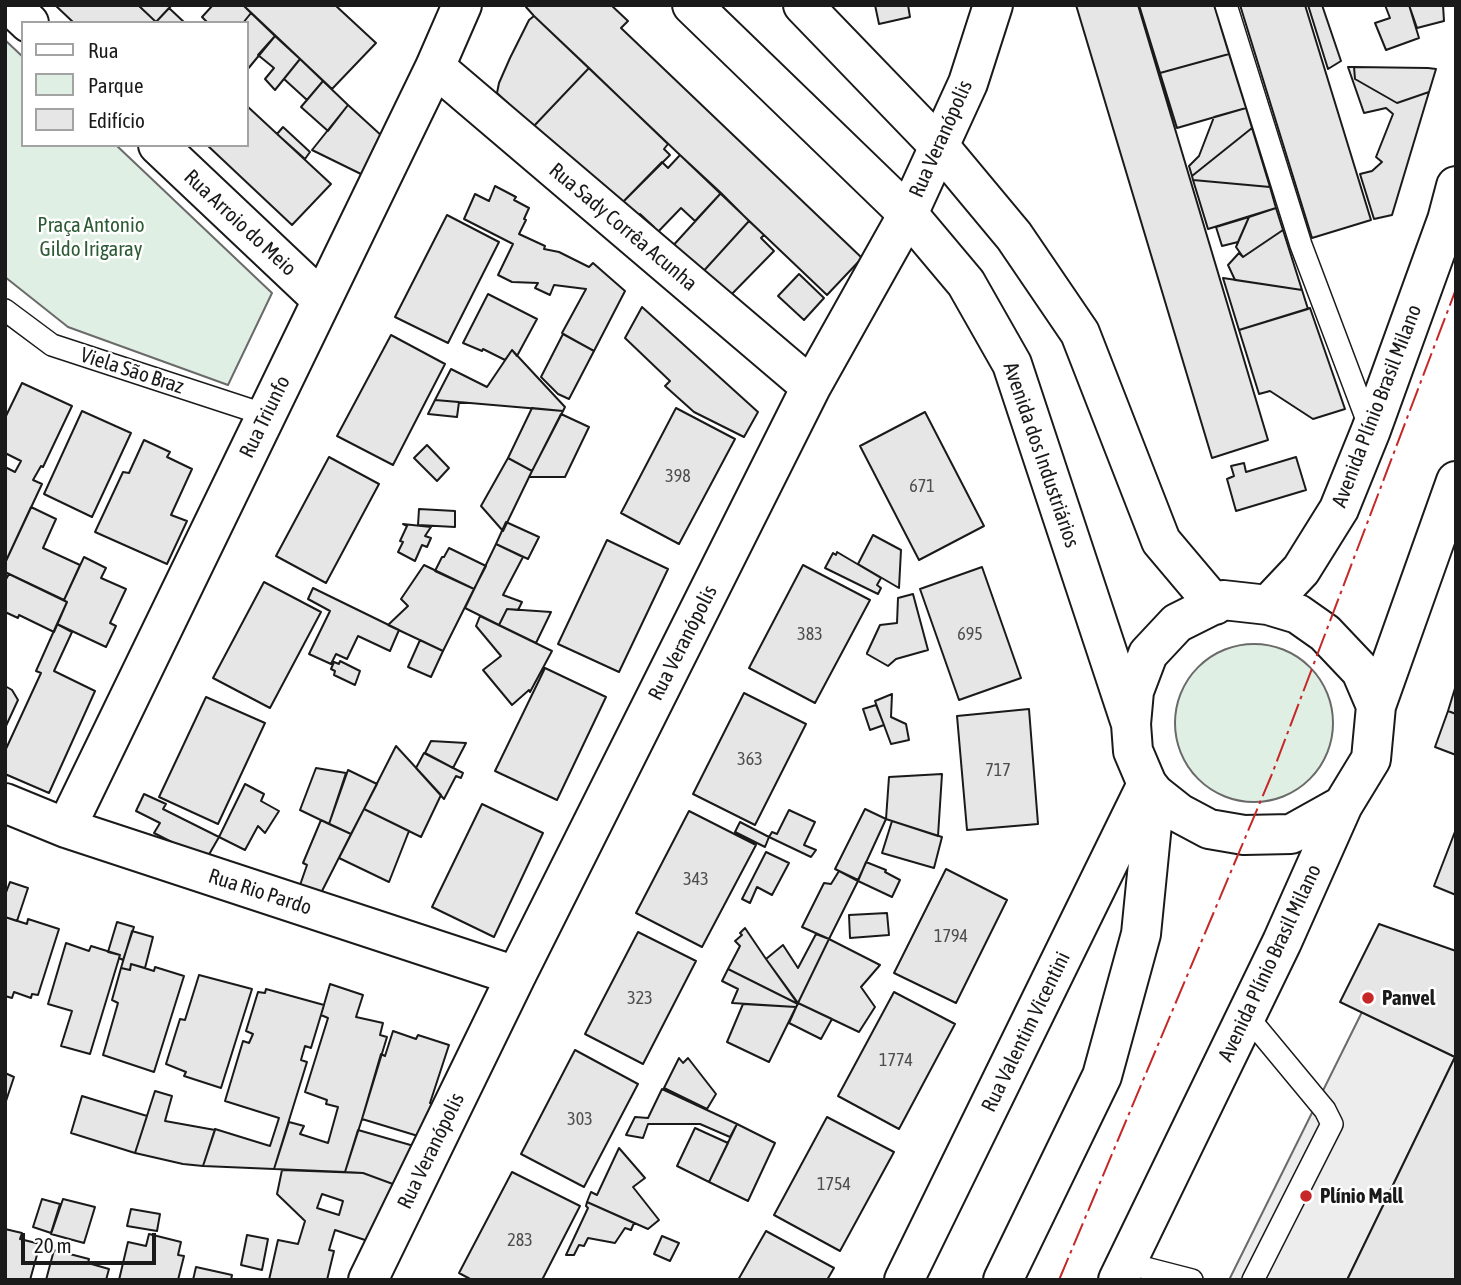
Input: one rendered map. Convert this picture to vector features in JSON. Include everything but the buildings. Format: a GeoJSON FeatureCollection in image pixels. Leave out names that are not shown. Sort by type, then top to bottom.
{"type":"FeatureCollection","features":[{"type":"Feature","properties":{"kind":"street"},"geometry":{"type":"LineString","coordinates":[[10,5],[27,21]]}},
{"type":"Feature","properties":{"kind":"street","name":"Rua Triunfo"},"geometry":{"type":"LineString","coordinates":[[66,828],[435,67],[462,5]]}},
{"type":"Feature","properties":{"kind":"street","name":"Avenida dos Industriários"},"geometry":{"type":"LineString","coordinates":[[692,5],[908,214],[966,283],[1012,364],[1131,724]]}},
{"type":"Feature","properties":{"kind":"street"},"geometry":{"type":"LineString","coordinates":[[803,5],[939,146],[1014,236],[1080,333],[1161,541],[1215,605]]}},
{"type":"Feature","properties":{"kind":"street","name":"Rua Veranópolis"},"geometry":{"type":"LineString","coordinates":[[368,1280],[516,976],[811,387],[908,214],[968,83],[993,5]]}},
{"type":"Feature","properties":{"kind":"street","name":"Rua Sady Corrêa Acunha"},"geometry":{"type":"LineString","coordinates":[[435,67],[811,387]]}},
{"type":"Feature","properties":{"kind":"street","name":"Rua Arroio do Meio"},"geometry":{"type":"LineString","coordinates":[[160,147],[322,300]]}},
{"type":"Feature","properties":{"kind":"street","name":"Avenida Plínio Brasil Milano"},"geometry":{"type":"LineString","coordinates":[[1268,605],[1301,570],[1339,509],[1371,430],[1447,220],[1456,186]]}},
{"type":"Feature","properties":{"kind":"street","name":"Avenida Plínio Brasil Milano"},"geometry":{"type":"LineString","coordinates":[[1122,1272],[1247,1016],[1343,805],[1371,759],[1376,706],[1456,481]]}},
{"type":"Feature","properties":{"kind":"street"},"geometry":{"type":"LineString","coordinates":[[1343,805],[1291,834],[1244,835],[1209,829],[1179,813],[1151,789],[1133,751],[1131,724],[1134,691],[1148,654],[1177,623],[1223,600],[1268,605],[1298,614],[1325,633],[1361,671],[1376,706]]}},
{"type":"Feature","properties":{"kind":"street"},"geometry":{"type":"LineString","coordinates":[[1003,1280],[1102,1076],[1141,934],[1151,789]]}},
{"type":"Feature","properties":{"kind":"street","name":"Rua Valentim Vicentini"},"geometry":{"type":"LineString","coordinates":[[904,1280],[1151,789]]}},
{"type":"Feature","properties":{"kind":"street","name":"Rua Rio Pardo"},"geometry":{"type":"LineString","coordinates":[[5,803],[66,828],[516,976]]}},
{"type":"Feature","properties":{"kind":"lane"},"geometry":{"type":"LineString","coordinates":[[1226,5],[1301,245],[1371,430]]}},
{"type":"Feature","properties":{"kind":"lane","name":"Viela São Braz"},"geometry":{"type":"LineString","coordinates":[[5,310],[52,345],[266,415]]}},
{"type":"Feature","properties":{"kind":"lane"},"geometry":{"type":"LineString","coordinates":[[1247,1016],[1325,1110],[1332,1125],[1253,1280]]}},
{"type":"Feature","properties":{"kind":"lane"},"geometry":{"type":"LineString","coordinates":[[1122,1272],[1192,1280]]}},
{"type":"Feature","properties":{"kind":"green space","name":"Praça Antonio Gildo Irigaray"},"geometry":{"type":"Polygon","coordinates":[[[5,40],[21,55],[21,147],[118,147],[272,293],[228,385],[68,327],[5,277],[5,40]]]}},
{"type":"Feature","properties":{"kind":"green space"},"geometry":{"type":"Polygon","coordinates":[[[1254,644],[1284,650],[1310,667],[1327,693],[1333,723],[1327,753],[1310,779],[1284,796],[1254,802],[1224,796],[1198,779],[1181,753],[1175,723],[1181,693],[1198,667],[1224,650],[1254,644]]]}},
{"type":"Feature","properties":{"kind":"shaded area"},"geometry":{"type":"Polygon","coordinates":[[[1362,1012],[1455,1057],[1347,1280],[1229,1280],[1362,1012]]]}},
{"type":"Feature","properties":{"kind":"power"},"geometry":{"type":"LineString","coordinates":[[1059,1280],[1272,774],[1456,289]]}},
{"type":"Feature","properties":{"kind":"place","name":"Panvel"},"geometry":{"type":"Point","coordinates":[1368,998]}},
{"type":"Feature","properties":{"kind":"place","name":"Plínio Mall"},"geometry":{"type":"Point","coordinates":[1306,1196]}}]}
